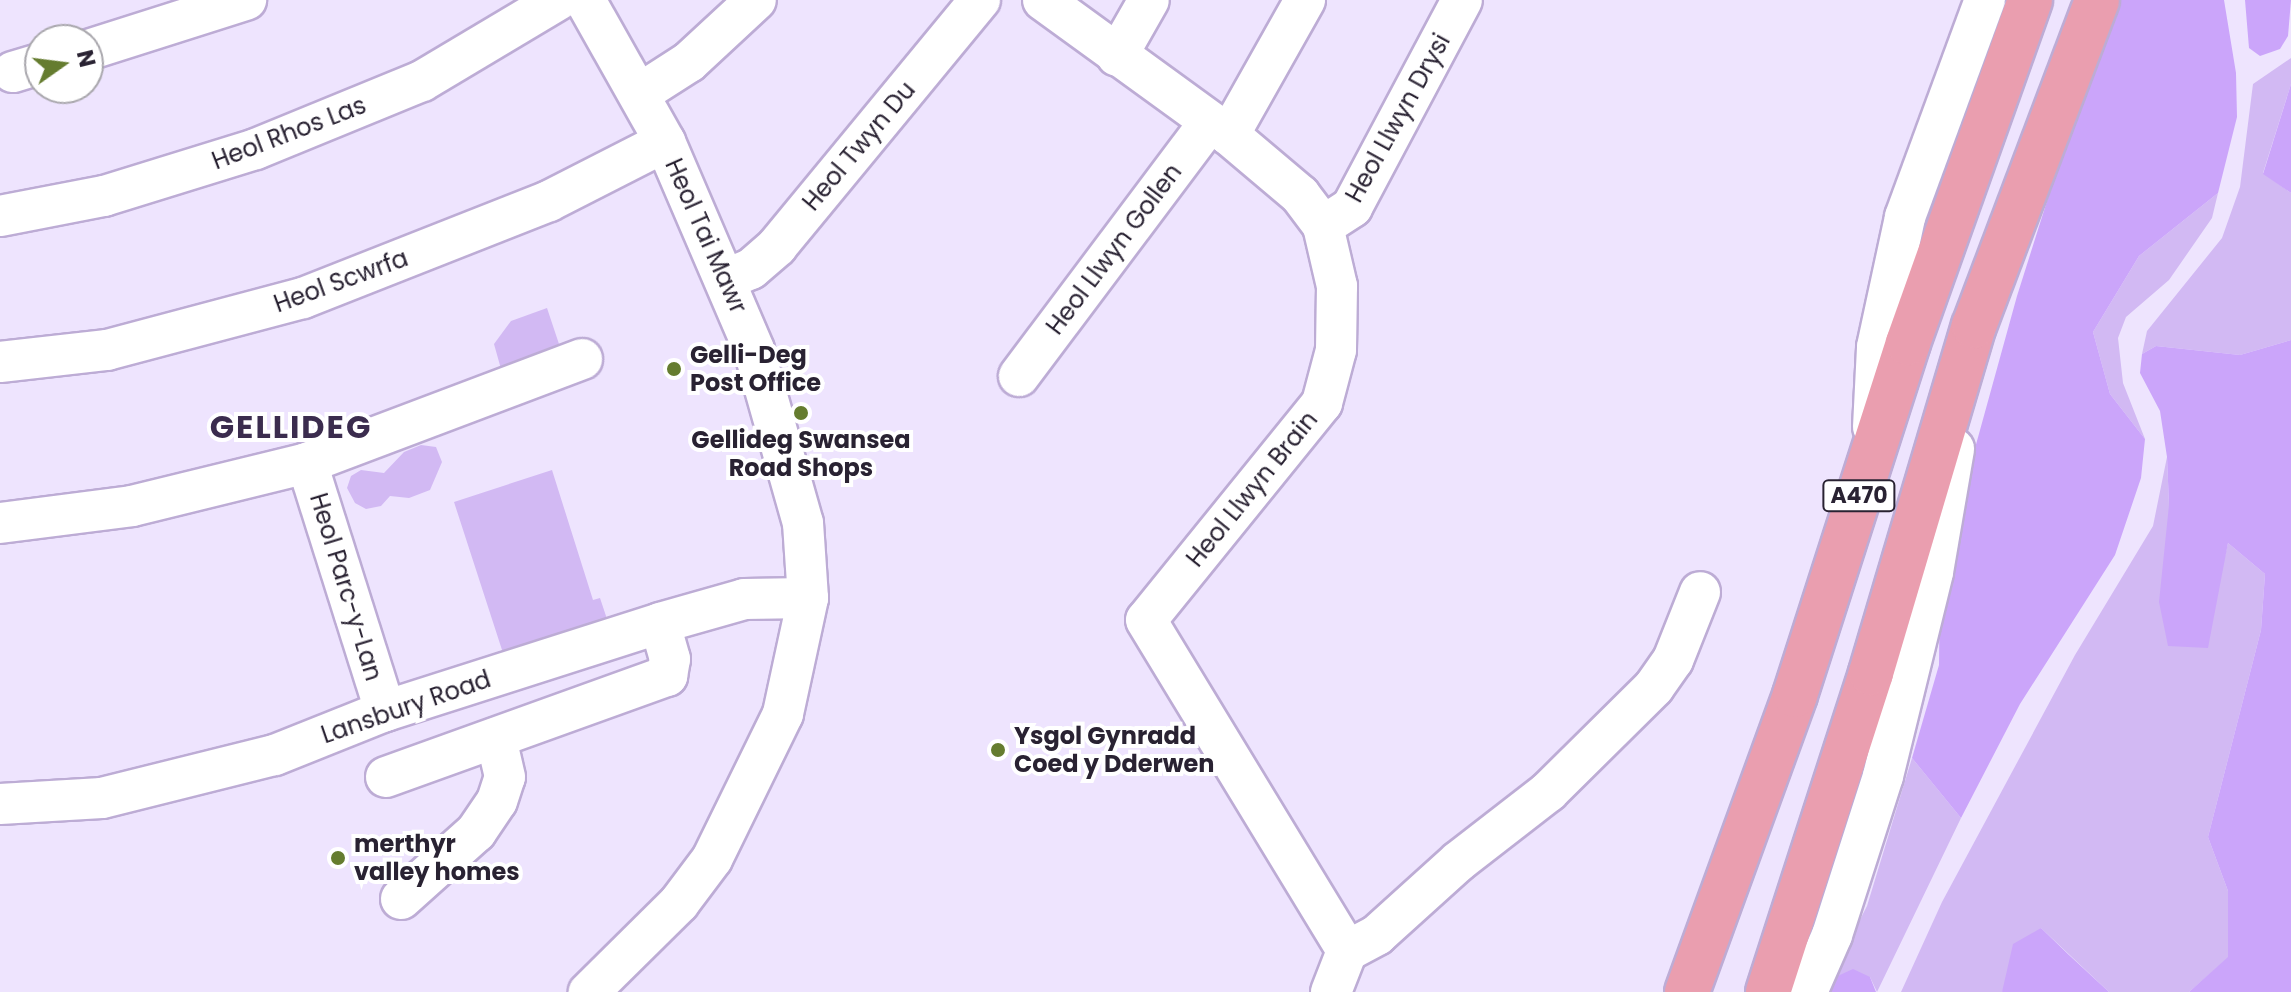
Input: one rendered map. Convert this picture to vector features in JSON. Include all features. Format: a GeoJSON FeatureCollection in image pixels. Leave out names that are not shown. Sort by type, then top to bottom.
{"type":"FeatureCollection","features":[{"type":"Feature","properties":{"kind":"highway","name":"A470"},"geometry":{"type":"LineString","coordinates":[[1687,992],[1795,695],[1872,455],[2030,0]]}},
{"type":"Feature","properties":{"kind":"highway","name":"A470"},"geometry":{"type":"LineString","coordinates":[[1768,992],[1867,688],[1974,326],[2097,0]]}},
{"type":"Feature","properties":{"kind":"street"},"geometry":{"type":"LineString","coordinates":[[104,42],[164,13],[246,0]]}},
{"type":"Feature","properties":{"kind":"street","name":"Heol Rhos Las"},"geometry":{"type":"LineString","coordinates":[[0,216],[104,196],[256,149],[422,81],[558,0]]}},
{"type":"Feature","properties":{"kind":"street","name":"Heol Tai Mawr"},"geometry":{"type":"LineString","coordinates":[[585,0],[665,142],[727,279],[787,455],[803,523],[808,598],[783,714],[712,859],[679,903],[589,992]]}},
{"type":"Feature","properties":{"kind":"street"},"geometry":{"type":"LineString","coordinates":[[639,94],[689,62],[756,0]]}},
{"type":"Feature","properties":{"kind":"street","name":"Heol Twyn Du"},"geometry":{"type":"LineString","coordinates":[[727,279],[751,269],[777,246],[980,0]]}},
{"type":"Feature","properties":{"kind":"street","name":"Heol Llwyn Brain"},"geometry":{"type":"LineString","coordinates":[[1043,0],[1219,129],[1300,195],[1323,226],[1337,286],[1336,350],[1322,403],[1146,620],[1347,951]]}},
{"type":"Feature","properties":{"kind":"street"},"geometry":{"type":"LineString","coordinates":[[1117,56],[1149,0]]}},
{"type":"Feature","properties":{"kind":"street","name":"Heol Llwyn Gollen"},"geometry":{"type":"LineString","coordinates":[[1019,376],[1219,129],[1305,0]]}},
{"type":"Feature","properties":{"kind":"street","name":"Heol Llwyn Drysi"},"geometry":{"type":"LineString","coordinates":[[1323,226],[1352,207],[1462,0]]}},
{"type":"Feature","properties":{"kind":"street"},"geometry":{"type":"LineString","coordinates":[[1872,455],[1877,347],[1905,217],[1985,0]]}},
{"type":"Feature","properties":{"kind":"street","name":"Heol Scwrfa"},"geometry":{"type":"LineString","coordinates":[[0,362],[107,350],[303,298],[549,201],[665,142]]}},
{"type":"Feature","properties":{"kind":"street"},"geometry":{"type":"LineString","coordinates":[[1807,992],[1832,935],[1883,776],[1933,572],[1974,326]]}},
{"type":"Feature","properties":{"kind":"street"},"geometry":{"type":"LineString","coordinates":[[0,523],[132,506],[307,463],[582,359]]}},
{"type":"Feature","properties":{"kind":"street","name":"Heol Parc-y-Lan"},"geometry":{"type":"LineString","coordinates":[[307,463],[385,711]]}},
{"type":"Feature","properties":{"kind":"street"},"geometry":{"type":"LineString","coordinates":[[1331,992],[1347,951],[1377,935],[1459,861],[1548,792],[1698,642],[1700,592]]}},
{"type":"Feature","properties":{"kind":"street","name":"Lansbury Road"},"geometry":{"type":"LineString","coordinates":[[0,804],[102,798],[275,755],[385,711],[660,623],[744,599],[808,598]]}},
{"type":"Feature","properties":{"kind":"street"},"geometry":{"type":"LineString","coordinates":[[386,777],[667,676],[670,659],[660,623]]}},
{"type":"Feature","properties":{"kind":"street"},"geometry":{"type":"LineString","coordinates":[[401,899],[476,832],[497,801],[505,777],[496,738]]}},
{"type":"Feature","properties":{"kind":"shaded area"},"geometry":{"type":"Polygon","coordinates":[[[2116,0],[2224,0],[2236,73],[2237,117],[2218,193],[2139,256],[2093,332],[2110,394],[2145,439],[2141,478],[2115,555],[2020,704],[1961,818],[1912,758],[1939,665],[1940,575],[2017,296],[2086,78],[2116,0]]]}},
{"type":"Feature","properties":{"kind":"shaded area"},"geometry":{"type":"Polygon","coordinates":[[[2245,0],[2291,0],[2288,36],[2280,49],[2260,56],[2249,48],[2245,0]]]}},
{"type":"Feature","properties":{"kind":"shaded area"},"geometry":{"type":"Polygon","coordinates":[[[2291,58],[2291,84],[2263,173],[2291,193],[2291,340],[2240,355],[2156,346],[2142,354],[2147,331],[2222,238],[2240,187],[2253,84],[2291,58]]]}},
{"type":"Feature","properties":{"kind":"shaded area"},"geometry":{"type":"Polygon","coordinates":[[[2291,84],[2291,193],[2263,174],[2291,84]]]}},
{"type":"Feature","properties":{"kind":"shaded area"},"geometry":{"type":"Polygon","coordinates":[[[2218,193],[2212,218],[2169,280],[2126,317],[2118,338],[2123,383],[2145,439],[2110,394],[2093,332],[2139,256],[2218,193]]]}},
{"type":"Feature","properties":{"kind":"shaded area"},"geometry":{"type":"Polygon","coordinates":[[[547,308],[560,347],[501,369],[494,344],[511,321],[547,308]]]}},
{"type":"Feature","properties":{"kind":"shaded area"},"geometry":{"type":"Polygon","coordinates":[[[2291,340],[2291,992],[2189,992],[2228,957],[2228,891],[2208,837],[2261,630],[2265,574],[2228,543],[2208,648],[2168,646],[2159,602],[2169,505],[2167,457],[2160,411],[2140,373],[2142,354],[2156,346],[2240,355],[2291,340]]]}},
{"type":"Feature","properties":{"kind":"shaded area"},"geometry":{"type":"Polygon","coordinates":[[[421,445],[436,447],[442,462],[430,490],[409,498],[390,496],[381,506],[366,509],[355,503],[347,488],[351,476],[361,470],[384,473],[404,452],[421,445]]]}},
{"type":"Feature","properties":{"kind":"shaded area"},"geometry":{"type":"Polygon","coordinates":[[[2167,457],[2169,505],[2217,589],[2228,543],[2265,574],[2261,630],[2208,837],[2228,891],[2228,958],[2189,992],[2109,992],[2041,928],[2002,992],[1901,992],[1942,902],[2075,655],[2153,526],[2167,457]]]}},
{"type":"Feature","properties":{"kind":"shaded area"},"geometry":{"type":"Polygon","coordinates":[[[552,470],[593,600],[600,598],[607,619],[503,653],[454,502],[552,470]]]}},
{"type":"Feature","properties":{"kind":"shaded area"},"geometry":{"type":"Polygon","coordinates":[[[1912,758],[1961,818],[1877,992],[1870,977],[1829,980],[1867,906],[1912,758]]]}},
{"type":"Feature","properties":{"kind":"shaded area"},"geometry":{"type":"Polygon","coordinates":[[[2041,928],[2109,992],[2002,992],[2013,944],[2041,928]]]}},
{"type":"Feature","properties":{"kind":"shaded area"},"geometry":{"type":"Polygon","coordinates":[[[1853,969],[1870,977],[1876,992],[1823,992],[1829,980],[1853,969]]]}},
{"type":"Feature","properties":{"kind":"place","name":"Gelli-Deg Post Office"},"geometry":{"type":"Point","coordinates":[674,369]}},
{"type":"Feature","properties":{"kind":"place","name":"Gellideg Swansea Road Shops"},"geometry":{"type":"Point","coordinates":[801,413]}},
{"type":"Feature","properties":{"kind":"place","name":"Ysgol Gynradd Coed y Dderwen"},"geometry":{"type":"Point","coordinates":[998,750]}},
{"type":"Feature","properties":{"kind":"place","name":"merthyr valley homes"},"geometry":{"type":"Point","coordinates":[338,858]}},
{"type":"Feature","properties":{"kind":"district","name":"GELLIDEG"},"geometry":{"type":"Point","coordinates":[291,427]}}]}
